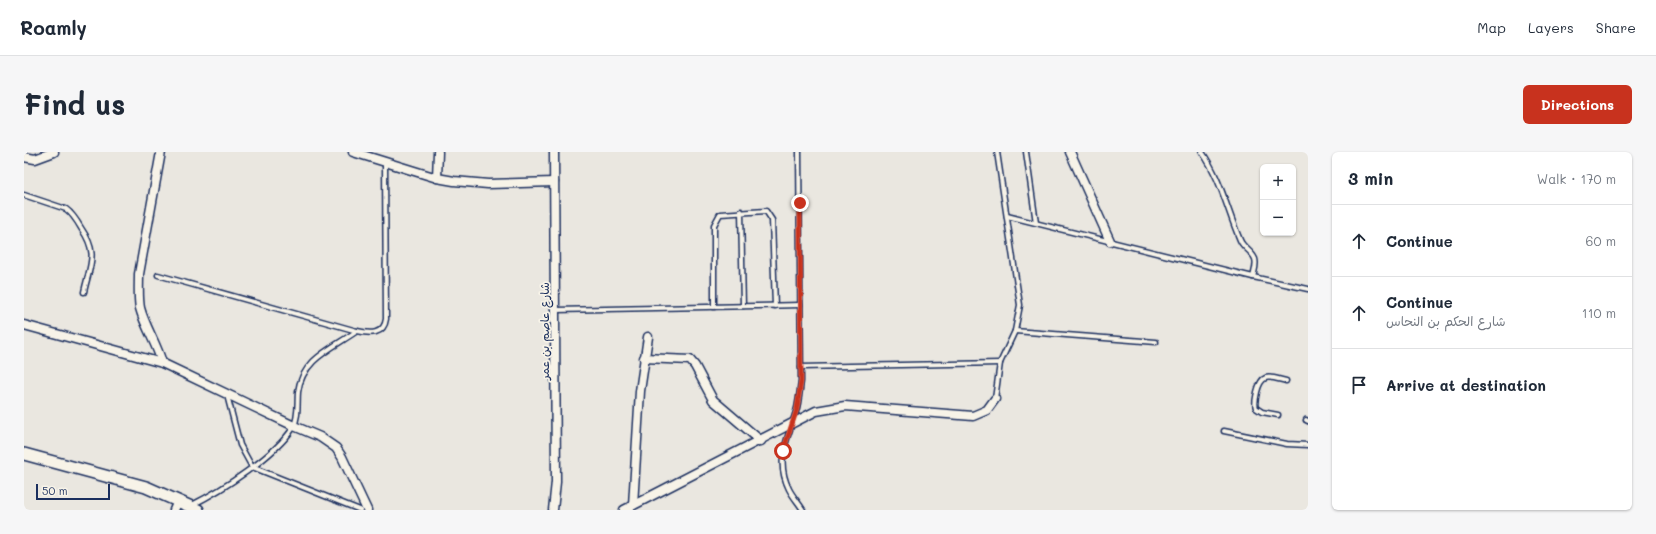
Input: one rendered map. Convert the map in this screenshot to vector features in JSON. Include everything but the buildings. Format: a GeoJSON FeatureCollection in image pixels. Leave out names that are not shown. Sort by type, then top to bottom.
{"type":"FeatureCollection","features":[{"type":"Feature","properties":{"kind":"street"},"geometry":{"type":"LineString","coordinates":[[24,158],[35,159],[54,152]]}},
{"type":"Feature","properties":{"kind":"street"},"geometry":{"type":"LineString","coordinates":[[161,152],[139,274],[138,292],[142,316],[157,346],[162,363]]}},
{"type":"Feature","properties":{"kind":"street"},"geometry":{"type":"LineString","coordinates":[[352,152],[437,178],[471,184],[554,182]]}},
{"type":"Feature","properties":{"kind":"street"},"geometry":{"type":"LineString","coordinates":[[437,178],[438,152]]}},
{"type":"Feature","properties":{"kind":"street","name":"شارع عاصم بن عمر"},"geometry":{"type":"LineString","coordinates":[[553,510],[556,482],[554,152]]}},
{"type":"Feature","properties":{"kind":"street"},"geometry":{"type":"LineString","coordinates":[[1070,152],[1110,242]]}},
{"type":"Feature","properties":{"kind":"street"},"geometry":{"type":"LineString","coordinates":[[24,325],[162,363],[227,395],[320,437],[336,448],[347,466],[367,510]]}},
{"type":"Feature","properties":{"kind":"street"},"geometry":{"type":"LineString","coordinates":[[633,505],[640,392],[648,337]]}},
{"type":"Feature","properties":{"kind":"street"},"geometry":{"type":"LineString","coordinates":[[644,358],[690,360],[695,366],[713,400],[761,440]]}},
{"type":"Feature","properties":{"kind":"street"},"geometry":{"type":"LineString","coordinates":[[624,510],[816,411],[845,406],[973,416],[987,410],[995,399]]}},
{"type":"Feature","properties":{"kind":"street"},"geometry":{"type":"LineString","coordinates":[[24,454],[146,487],[176,505],[194,508]]}},
{"type":"Feature","properties":{"kind":"lane"},"geometry":{"type":"LineString","coordinates":[[799,152],[800,395],[783,451],[784,471],[790,490],[803,510]]}},
{"type":"Feature","properties":{"kind":"lane"},"geometry":{"type":"LineString","coordinates":[[995,399],[1000,363],[1015,331],[1019,314],[1019,295],[997,152]]}},
{"type":"Feature","properties":{"kind":"lane"},"geometry":{"type":"LineString","coordinates":[[1026,152],[1036,223]]}},
{"type":"Feature","properties":{"kind":"lane"},"geometry":{"type":"LineString","coordinates":[[1202,152],[1211,164],[1221,184],[1242,245],[1254,257],[1256,265],[1253,277]]}},
{"type":"Feature","properties":{"kind":"lane"},"geometry":{"type":"LineString","coordinates":[[158,275],[357,331],[373,334],[381,329],[385,323],[385,162]]}},
{"type":"Feature","properties":{"kind":"lane"},"geometry":{"type":"LineString","coordinates":[[24,195],[66,209],[70,212],[90,240],[92,255],[84,292]]}},
{"type":"Feature","properties":{"kind":"lane"},"geometry":{"type":"LineString","coordinates":[[714,307],[714,225],[720,214],[766,211],[772,220],[775,306]]}},
{"type":"Feature","properties":{"kind":"lane"},"geometry":{"type":"LineString","coordinates":[[741,212],[743,306]]}},
{"type":"Feature","properties":{"kind":"lane"},"geometry":{"type":"LineString","coordinates":[[1007,216],[1253,277],[1308,289]]}},
{"type":"Feature","properties":{"kind":"lane"},"geometry":{"type":"LineString","coordinates":[[556,310],[800,305]]}},
{"type":"Feature","properties":{"kind":"lane"},"geometry":{"type":"LineString","coordinates":[[194,508],[230,484],[277,446],[294,426],[297,416],[300,384],[307,368],[323,353],[357,331]]}},
{"type":"Feature","properties":{"kind":"lane"},"geometry":{"type":"LineString","coordinates":[[1015,331],[1156,342]]}},
{"type":"Feature","properties":{"kind":"lane"},"geometry":{"type":"LineString","coordinates":[[801,367],[1000,363]]}},
{"type":"Feature","properties":{"kind":"lane"},"geometry":{"type":"LineString","coordinates":[[1278,415],[1262,412],[1256,408],[1255,402],[1259,384],[1266,377],[1286,381]]}},
{"type":"Feature","properties":{"kind":"lane"},"geometry":{"type":"LineString","coordinates":[[227,395],[240,445],[252,467],[360,510]]}},
{"type":"Feature","properties":{"kind":"lane"},"geometry":{"type":"LineString","coordinates":[[1224,431],[1288,444],[1308,445]]}},
{"type":"Feature","properties":{"kind":"route"},"geometry":{"type":"LineString","coordinates":[[783,451],[785,441],[797,409],[801,381],[800,203]]}}]}
